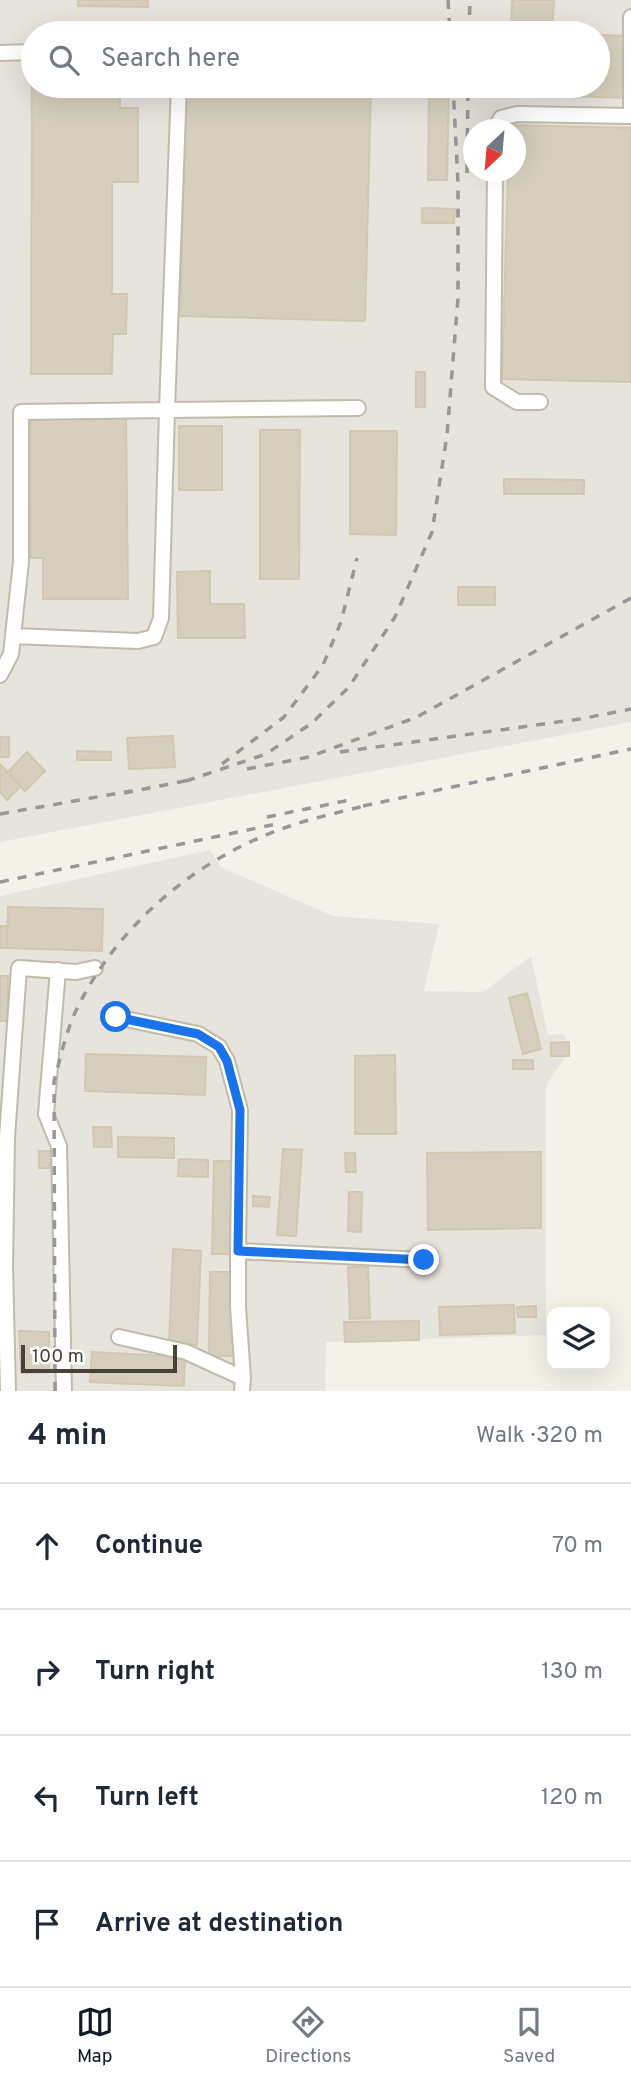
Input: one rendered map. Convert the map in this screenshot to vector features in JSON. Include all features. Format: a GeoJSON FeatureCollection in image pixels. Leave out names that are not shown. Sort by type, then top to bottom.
{"type":"FeatureCollection","features":[{"type":"Feature","properties":{"kind":"lane"},"geometry":{"type":"LineString","coordinates":[[500,119],[517,114],[631,116],[631,17]]}},
{"type":"Feature","properties":{"kind":"lane"},"geometry":{"type":"LineString","coordinates":[[0,53],[21,52]]}},
{"type":"Feature","properties":{"kind":"lane"},"geometry":{"type":"LineString","coordinates":[[13,636],[138,640],[154,637],[161,618],[178,98]]}},
{"type":"Feature","properties":{"kind":"lane"},"geometry":{"type":"LineString","coordinates":[[495,182],[493,387],[517,402],[540,402]]}},
{"type":"Feature","properties":{"kind":"lane"},"geometry":{"type":"LineString","coordinates":[[0,675],[11,654],[21,562],[21,412],[358,408]]}},
{"type":"Feature","properties":{"kind":"lane"},"geometry":{"type":"LineString","coordinates":[[8,1391],[4,1137],[19,968],[76,972],[95,968]]}},
{"type":"Feature","properties":{"kind":"lane"},"geometry":{"type":"LineString","coordinates":[[58,970],[46,1114],[59,1146],[64,1391]]}},
{"type":"Feature","properties":{"kind":"lane"},"geometry":{"type":"LineString","coordinates":[[116,1017],[198,1034],[219,1047],[223,1054],[240,1110],[238,1307],[242,1385]]}},
{"type":"Feature","properties":{"kind":"lane"},"geometry":{"type":"LineString","coordinates":[[238,1251],[424,1260]]}},
{"type":"Feature","properties":{"kind":"lane"},"geometry":{"type":"LineString","coordinates":[[119,1337],[186,1352],[242,1385]]}},
{"type":"Feature","properties":{"kind":"shaded area"},"geometry":{"type":"Polygon","coordinates":[[[0,0],[631,0],[631,722],[0,842],[0,0]]]}},
{"type":"Feature","properties":{"kind":"shaded area"},"geometry":{"type":"Polygon","coordinates":[[[210,850],[221,867],[333,916],[439,924],[424,991],[483,992],[531,956],[548,1035],[565,1034],[567,1054],[546,1086],[546,1335],[326,1342],[325,1391],[0,1391],[0,896],[210,850]]]}},
{"type":"Feature","properties":{"kind":"building"},"geometry":{"type":"Polygon","coordinates":[[[78,0],[148,0],[148,7],[78,6],[78,0]]]}},
{"type":"Feature","properties":{"kind":"building"},"geometry":{"type":"Polygon","coordinates":[[[512,0],[554,0],[553,21],[511,21],[512,0]]]}},
{"type":"Feature","properties":{"kind":"building"},"geometry":{"type":"Polygon","coordinates":[[[610,35],[626,36],[625,98],[610,97],[610,35]]]}},
{"type":"Feature","properties":{"kind":"building"},"geometry":{"type":"Polygon","coordinates":[[[32,98],[120,98],[120,108],[138,108],[138,182],[112,182],[112,294],[127,294],[126,334],[113,334],[112,374],[31,374],[32,98]]]}},
{"type":"Feature","properties":{"kind":"building"},"geometry":{"type":"Polygon","coordinates":[[[186,98],[371,98],[365,321],[180,316],[186,98]]]}},
{"type":"Feature","properties":{"kind":"building"},"geometry":{"type":"Polygon","coordinates":[[[429,98],[449,98],[447,180],[428,180],[429,98]]]}},
{"type":"Feature","properties":{"kind":"building"},"geometry":{"type":"Polygon","coordinates":[[[526,125],[631,128],[631,382],[502,379],[508,182],[526,182],[526,125]]]}},
{"type":"Feature","properties":{"kind":"building"},"geometry":{"type":"Polygon","coordinates":[[[422,208],[455,209],[454,223],[422,223],[422,208]]]}},
{"type":"Feature","properties":{"kind":"building"},"geometry":{"type":"Polygon","coordinates":[[[416,372],[425,372],[425,407],[416,407],[416,372]]]}},
{"type":"Feature","properties":{"kind":"building"},"geometry":{"type":"Polygon","coordinates":[[[126,416],[128,599],[43,599],[43,558],[31,558],[30,417],[126,416]]]}},
{"type":"Feature","properties":{"kind":"building"},"geometry":{"type":"Polygon","coordinates":[[[179,426],[222,426],[222,490],[179,490],[179,426]]]}},
{"type":"Feature","properties":{"kind":"building"},"geometry":{"type":"Polygon","coordinates":[[[260,430],[300,430],[299,579],[260,579],[260,430]]]}},
{"type":"Feature","properties":{"kind":"building"},"geometry":{"type":"Polygon","coordinates":[[[350,431],[397,431],[396,535],[350,534],[350,431]]]}},
{"type":"Feature","properties":{"kind":"building"},"geometry":{"type":"Polygon","coordinates":[[[504,479],[584,480],[584,494],[504,494],[504,479]]]}},
{"type":"Feature","properties":{"kind":"building"},"geometry":{"type":"Polygon","coordinates":[[[210,571],[210,604],[244,604],[245,638],[178,638],[177,572],[210,571]]]}},
{"type":"Feature","properties":{"kind":"building"},"geometry":{"type":"Polygon","coordinates":[[[458,587],[495,587],[495,605],[458,605],[458,587]]]}},
{"type":"Feature","properties":{"kind":"building"},"geometry":{"type":"Polygon","coordinates":[[[173,736],[175,767],[129,769],[127,738],[173,736]]]}},
{"type":"Feature","properties":{"kind":"building"},"geometry":{"type":"Polygon","coordinates":[[[0,737],[9,737],[9,757],[0,757],[0,737]]]}},
{"type":"Feature","properties":{"kind":"building"},"geometry":{"type":"Polygon","coordinates":[[[77,751],[111,752],[111,760],[77,760],[77,751]]]}},
{"type":"Feature","properties":{"kind":"building"},"geometry":{"type":"Polygon","coordinates":[[[27,752],[45,771],[25,791],[7,773],[27,752]]]}},
{"type":"Feature","properties":{"kind":"building"},"geometry":{"type":"Polygon","coordinates":[[[0,764],[21,786],[7,800],[0,792],[0,764]]]}},
{"type":"Feature","properties":{"kind":"building"},"geometry":{"type":"Polygon","coordinates":[[[8,907],[103,909],[102,951],[7,948],[8,907]]]}},
{"type":"Feature","properties":{"kind":"building"},"geometry":{"type":"Polygon","coordinates":[[[0,926],[7,926],[7,948],[0,948],[0,926]]]}},
{"type":"Feature","properties":{"kind":"building"},"geometry":{"type":"Polygon","coordinates":[[[0,976],[8,976],[7,1021],[0,1021],[0,976]]]}},
{"type":"Feature","properties":{"kind":"building"},"geometry":{"type":"Polygon","coordinates":[[[527,993],[541,1049],[523,1054],[509,998],[527,993]]]}},
{"type":"Feature","properties":{"kind":"building"},"geometry":{"type":"Polygon","coordinates":[[[569,1042],[569,1056],[551,1056],[551,1043],[569,1042]]]}},
{"type":"Feature","properties":{"kind":"building"},"geometry":{"type":"Polygon","coordinates":[[[86,1054],[206,1057],[205,1095],[85,1091],[86,1054]]]}},
{"type":"Feature","properties":{"kind":"building"},"geometry":{"type":"Polygon","coordinates":[[[395,1055],[396,1134],[355,1134],[355,1056],[395,1055]]]}},
{"type":"Feature","properties":{"kind":"building"},"geometry":{"type":"Polygon","coordinates":[[[513,1060],[533,1060],[533,1069],[513,1069],[513,1060]]]}},
{"type":"Feature","properties":{"kind":"building"},"geometry":{"type":"Polygon","coordinates":[[[93,1127],[111,1127],[112,1147],[94,1147],[93,1127]]]}},
{"type":"Feature","properties":{"kind":"building"},"geometry":{"type":"Polygon","coordinates":[[[118,1137],[174,1138],[174,1158],[118,1157],[118,1137]]]}},
{"type":"Feature","properties":{"kind":"building"},"geometry":{"type":"Polygon","coordinates":[[[283,1149],[302,1150],[296,1236],[277,1235],[283,1149]]]}},
{"type":"Feature","properties":{"kind":"building"},"geometry":{"type":"Polygon","coordinates":[[[39,1151],[52,1151],[52,1168],[39,1168],[39,1151]]]}},
{"type":"Feature","properties":{"kind":"building"},"geometry":{"type":"Polygon","coordinates":[[[541,1152],[541,1228],[428,1230],[427,1153],[541,1152]]]}},
{"type":"Feature","properties":{"kind":"building"},"geometry":{"type":"Polygon","coordinates":[[[345,1153],[355,1153],[356,1172],[346,1172],[345,1153]]]}},
{"type":"Feature","properties":{"kind":"building"},"geometry":{"type":"Polygon","coordinates":[[[179,1159],[208,1160],[208,1177],[178,1176],[179,1159]]]}},
{"type":"Feature","properties":{"kind":"building"},"geometry":{"type":"Polygon","coordinates":[[[214,1161],[233,1161],[231,1254],[212,1254],[214,1161]]]}},
{"type":"Feature","properties":{"kind":"building"},"geometry":{"type":"Polygon","coordinates":[[[349,1192],[362,1192],[361,1232],[348,1231],[349,1192]]]}},
{"type":"Feature","properties":{"kind":"building"},"geometry":{"type":"Polygon","coordinates":[[[253,1196],[270,1197],[269,1207],[253,1206],[253,1196]]]}},
{"type":"Feature","properties":{"kind":"building"},"geometry":{"type":"Polygon","coordinates":[[[173,1249],[201,1251],[197,1345],[169,1344],[173,1249]]]}},
{"type":"Feature","properties":{"kind":"building"},"geometry":{"type":"Polygon","coordinates":[[[348,1267],[368,1267],[370,1318],[350,1319],[348,1267]]]}},
{"type":"Feature","properties":{"kind":"building"},"geometry":{"type":"Polygon","coordinates":[[[210,1272],[235,1272],[234,1356],[209,1356],[210,1272]]]}},
{"type":"Feature","properties":{"kind":"building"},"geometry":{"type":"Polygon","coordinates":[[[514,1305],[515,1333],[440,1335],[439,1307],[514,1305]]]}},
{"type":"Feature","properties":{"kind":"building"},"geometry":{"type":"Polygon","coordinates":[[[536,1306],[536,1317],[518,1317],[517,1307],[536,1306]]]}},
{"type":"Feature","properties":{"kind":"building"},"geometry":{"type":"Polygon","coordinates":[[[419,1321],[419,1340],[345,1342],[344,1322],[419,1321]]]}},
{"type":"Feature","properties":{"kind":"building"},"geometry":{"type":"Polygon","coordinates":[[[19,1331],[49,1332],[49,1372],[21,1373],[19,1331]]]}},
{"type":"Feature","properties":{"kind":"building"},"geometry":{"type":"Polygon","coordinates":[[[92,1352],[185,1357],[184,1386],[90,1382],[92,1352]]]}},
{"type":"Feature","properties":{"kind":"railway"},"geometry":{"type":"LineString","coordinates":[[448,0],[449,21]]}},
{"type":"Feature","properties":{"kind":"railway"},"geometry":{"type":"LineString","coordinates":[[469,21],[470,0]]}},
{"type":"Feature","properties":{"kind":"railway"},"geometry":{"type":"LineString","coordinates":[[186,781],[266,754],[312,723],[349,687],[395,617],[432,532],[447,435],[458,298],[458,183],[454,98]]}},
{"type":"Feature","properties":{"kind":"railway"},"geometry":{"type":"LineString","coordinates":[[468,98],[468,119]]}},
{"type":"Feature","properties":{"kind":"railway"},"geometry":{"type":"LineString","coordinates":[[222,764],[284,717],[323,665],[341,622],[357,558]]}},
{"type":"Feature","properties":{"kind":"railway"},"geometry":{"type":"LineString","coordinates":[[247,769],[309,757],[417,717],[631,598]]}},
{"type":"Feature","properties":{"kind":"railway"},"geometry":{"type":"LineString","coordinates":[[340,752],[580,719],[631,709]]}},
{"type":"Feature","properties":{"kind":"railway"},"geometry":{"type":"LineString","coordinates":[[363,806],[631,749]]}},
{"type":"Feature","properties":{"kind":"railway"},"geometry":{"type":"LineString","coordinates":[[124,793],[195,779]]}},
{"type":"Feature","properties":{"kind":"railway"},"geometry":{"type":"LineString","coordinates":[[0,814],[131,791]]}},
{"type":"Feature","properties":{"kind":"railway"},"geometry":{"type":"LineString","coordinates":[[267,817],[350,800]]}},
{"type":"Feature","properties":{"kind":"railway"},"geometry":{"type":"LineString","coordinates":[[55,1391],[54,1081],[74,1015],[91,983],[112,952],[136,924],[162,899],[223,856],[290,826],[372,804]]}},
{"type":"Feature","properties":{"kind":"railway"},"geometry":{"type":"LineString","coordinates":[[0,882],[281,823]]}},
{"type":"Feature","properties":{"kind":"route"},"geometry":{"type":"LineString","coordinates":[[116,1017],[198,1034],[219,1047],[227,1061],[240,1110],[238,1251],[424,1260]]}}]}
